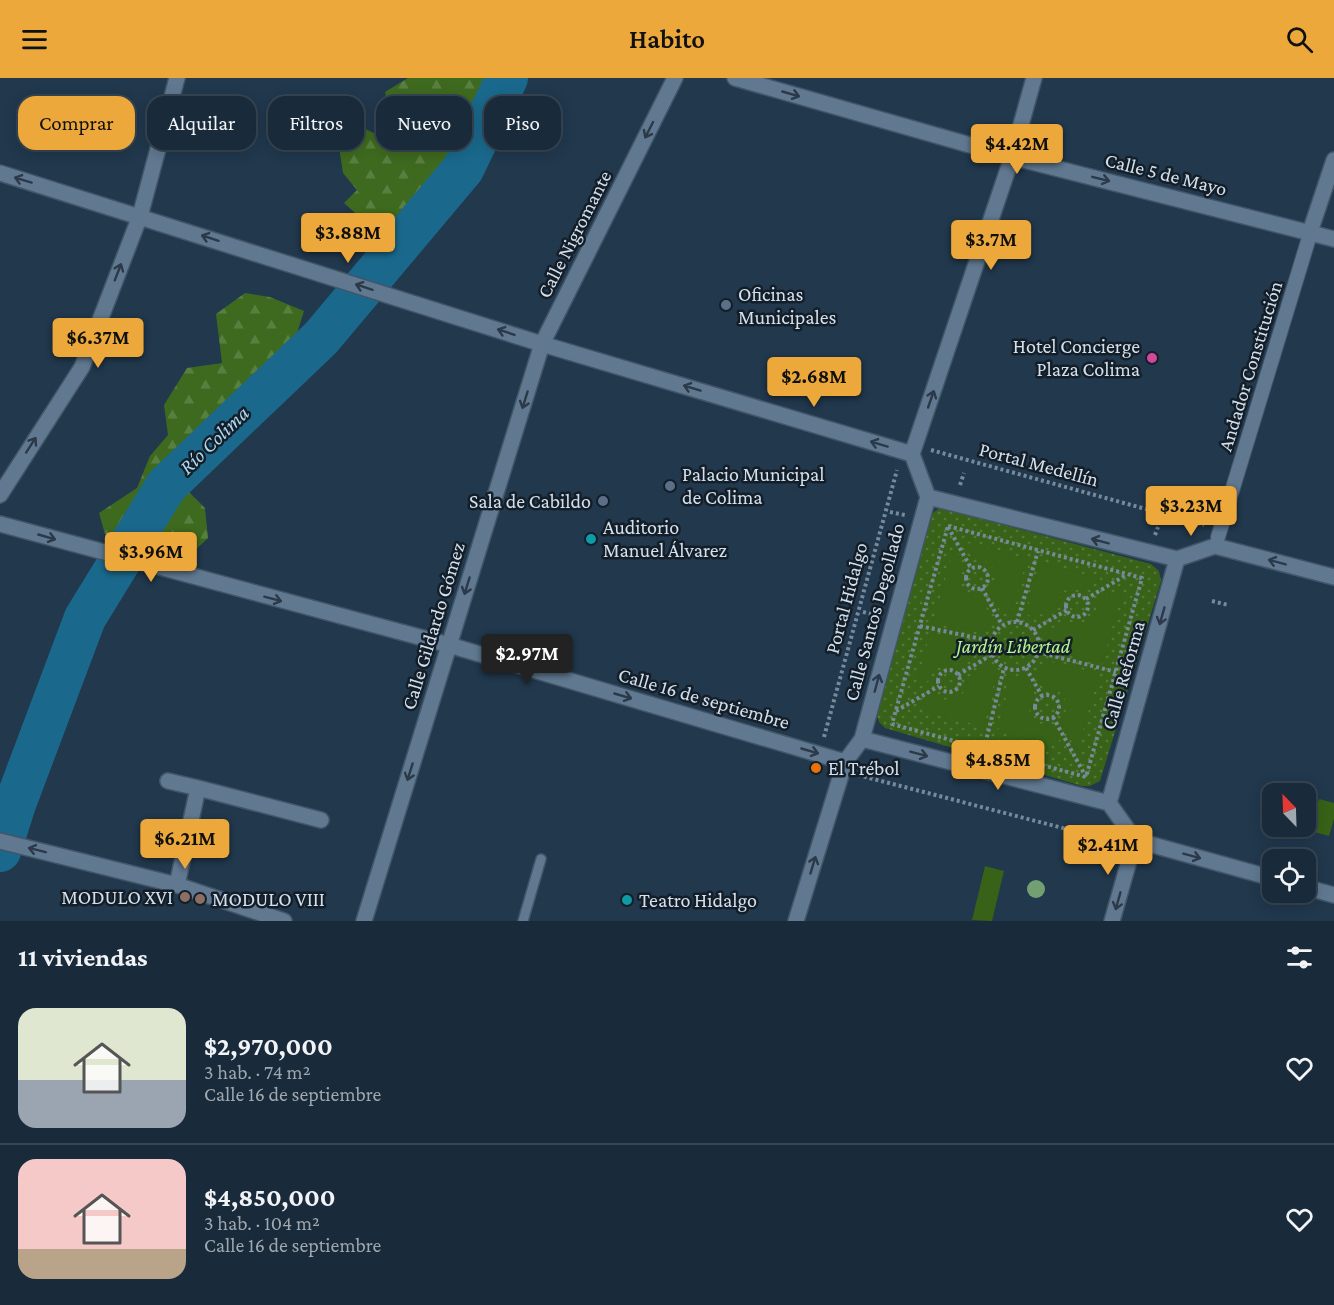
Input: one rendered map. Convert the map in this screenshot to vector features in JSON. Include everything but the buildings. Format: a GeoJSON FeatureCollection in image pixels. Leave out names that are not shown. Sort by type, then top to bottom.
{"type":"FeatureCollection","features":[{"type":"Feature","properties":{"kind":"street"},"geometry":{"type":"LineString","coordinates":[[0,495],[82,367],[140,216],[177,78]]}},
{"type":"Feature","properties":{"kind":"street","name":"Calle Nigromante"},"geometry":{"type":"LineString","coordinates":[[542,344],[675,78]]}},
{"type":"Feature","properties":{"kind":"street","name":"Calle 5 de Mayo"},"geometry":{"type":"LineString","coordinates":[[735,78],[1012,157],[1309,237]]}},
{"type":"Feature","properties":{"kind":"street"},"geometry":{"type":"LineString","coordinates":[[1034,78],[1012,157],[919,452],[928,497],[1178,559],[1216,537],[1334,577]]}},
{"type":"Feature","properties":{"kind":"street"},"geometry":{"type":"LineString","coordinates":[[1334,160],[1309,237],[1334,239]]}},
{"type":"Feature","properties":{"kind":"street"},"geometry":{"type":"LineString","coordinates":[[0,173],[542,344],[919,452]]}},
{"type":"Feature","properties":{"kind":"street","name":"Andador Constitución"},"geometry":{"type":"LineString","coordinates":[[1216,537],[1309,237]]}},
{"type":"Feature","properties":{"kind":"street","name":"Calle Gildardo Gómez"},"geometry":{"type":"LineString","coordinates":[[364,921],[542,344]]}},
{"type":"Feature","properties":{"kind":"street","name":"Calle Santos Degollado"},"geometry":{"type":"LineString","coordinates":[[862,739],[928,497]]}},
{"type":"Feature","properties":{"kind":"street","name":"Calle 16 de septiembre"},"geometry":{"type":"LineString","coordinates":[[0,524],[449,645],[845,762]]}},
{"type":"Feature","properties":{"kind":"street","name":"Calle Reforma"},"geometry":{"type":"LineString","coordinates":[[1109,803],[1178,559]]}},
{"type":"Feature","properties":{"kind":"street"},"geometry":{"type":"LineString","coordinates":[[796,921],[845,762],[862,739],[1109,803],[1130,842],[1112,921]]}},
{"type":"Feature","properties":{"kind":"street"},"geometry":{"type":"LineString","coordinates":[[168,781],[321,820]]}},
{"type":"Feature","properties":{"kind":"street"},"geometry":{"type":"LineString","coordinates":[[177,885],[198,788]]}},
{"type":"Feature","properties":{"kind":"street"},"geometry":{"type":"LineString","coordinates":[[0,841],[177,885],[284,921]]}},
{"type":"Feature","properties":{"kind":"street"},"geometry":{"type":"LineString","coordinates":[[1130,842],[1262,875]]}},
{"type":"Feature","properties":{"kind":"street"},"geometry":{"type":"LineString","coordinates":[[1316,890],[1334,895]]}},
{"type":"Feature","properties":{"kind":"lane"},"geometry":{"type":"LineString","coordinates":[[523,921],[541,859]]}},
{"type":"Feature","properties":{"kind":"path","name":"Portal Medellín"},"geometry":{"type":"LineString","coordinates":[[919,452],[1216,537]]}},
{"type":"Feature","properties":{"kind":"path","name":"Portal Hidalgo"},"geometry":{"type":"LineString","coordinates":[[826,741],[824,736],[899,463]]}},
{"type":"Feature","properties":{"kind":"path"},"geometry":{"type":"LineString","coordinates":[[959,489],[964,473]]}},
{"type":"Feature","properties":{"kind":"path"},"geometry":{"type":"LineString","coordinates":[[890,512],[906,515]]}},
{"type":"Feature","properties":{"kind":"path"},"geometry":{"type":"LineString","coordinates":[[948,526],[1142,578],[1086,777]]}},
{"type":"Feature","properties":{"kind":"path"},"geometry":{"type":"LineString","coordinates":[[948,526],[971,568]]}},
{"type":"Feature","properties":{"kind":"path"},"geometry":{"type":"LineString","coordinates":[[948,526],[892,724],[1086,777]]}},
{"type":"Feature","properties":{"kind":"path"},"geometry":{"type":"LineString","coordinates":[[1017,622],[1038,550]]}},
{"type":"Feature","properties":{"kind":"path"},"geometry":{"type":"LineString","coordinates":[[971,568],[982,568],[987,573],[987,583],[982,588],[968,585],[966,578],[971,568]]}},
{"type":"Feature","properties":{"kind":"path"},"geometry":{"type":"LineString","coordinates":[[1086,599],[1127,574]]}},
{"type":"Feature","properties":{"kind":"path"},"geometry":{"type":"LineString","coordinates":[[982,588],[1002,625]]}},
{"type":"Feature","properties":{"kind":"path"},"geometry":{"type":"LineString","coordinates":[[1072,596],[1081,596],[1086,599],[1088,610],[1083,615],[1072,615],[1067,610],[1067,601],[1072,596]]}},
{"type":"Feature","properties":{"kind":"path"},"geometry":{"type":"LineString","coordinates":[[1212,601],[1228,605]]}},
{"type":"Feature","properties":{"kind":"path"},"geometry":{"type":"LineString","coordinates":[[1034,630],[1067,610]]}},
{"type":"Feature","properties":{"kind":"path"},"geometry":{"type":"LineString","coordinates":[[863,612],[880,616]]}},
{"type":"Feature","properties":{"kind":"path"},"geometry":{"type":"LineString","coordinates":[[1017,622],[1034,630],[1039,642],[1038,652],[1036,658],[1026,668],[1011,670],[1004,668],[992,655],[991,641],[1002,625],[1017,622]]}},
{"type":"Feature","properties":{"kind":"path"},"geometry":{"type":"LineString","coordinates":[[920,626],[991,641]]}},
{"type":"Feature","properties":{"kind":"path"},"geometry":{"type":"LineString","coordinates":[[1038,652],[1116,672]]}},
{"type":"Feature","properties":{"kind":"path"},"geometry":{"type":"LineString","coordinates":[[958,675],[992,655]]}},
{"type":"Feature","properties":{"kind":"path"},"geometry":{"type":"LineString","coordinates":[[984,749],[1004,668]]}},
{"type":"Feature","properties":{"kind":"path"},"geometry":{"type":"LineString","coordinates":[[1026,668],[1042,696]]}},
{"type":"Feature","properties":{"kind":"path"},"geometry":{"type":"LineString","coordinates":[[951,670],[958,675],[960,682],[954,690],[945,691],[939,686],[938,678],[943,672],[951,670]]}},
{"type":"Feature","properties":{"kind":"path"},"geometry":{"type":"LineString","coordinates":[[896,711],[939,686]]}},
{"type":"Feature","properties":{"kind":"path"},"geometry":{"type":"LineString","coordinates":[[1042,696],[1054,697],[1058,703],[1058,711],[1053,717],[1042,718],[1036,713],[1036,701],[1042,696]]}},
{"type":"Feature","properties":{"kind":"path"},"geometry":{"type":"LineString","coordinates":[[1053,717],[1086,777]]}},
{"type":"Feature","properties":{"kind":"path"},"geometry":{"type":"LineString","coordinates":[[858,775],[1130,842]]}},
{"type":"Feature","properties":{"kind":"green space"},"geometry":{"type":"Polygon","coordinates":[[[408,78],[491,78],[472,114],[472,96],[386,96],[385,92],[408,78]]]}},
{"type":"Feature","properties":{"kind":"green space"},"geometry":{"type":"Polygon","coordinates":[[[364,128],[376,134],[376,150],[453,150],[444,166],[370,244],[362,219],[344,203],[357,190],[343,173],[340,150],[364,150],[364,128]]]}},
{"type":"Feature","properties":{"kind":"green space"},"geometry":{"type":"Polygon","coordinates":[[[245,293],[270,297],[304,311],[291,352],[263,404],[214,430],[208,461],[182,485],[205,508],[208,538],[189,556],[105,534],[99,513],[137,488],[150,456],[168,435],[164,405],[187,368],[222,363],[216,314],[245,293]]]}},
{"type":"Feature","properties":{"kind":"green space","name":"Jardín Libertad"},"geometry":{"type":"Polygon","coordinates":[[[940,508],[1151,564],[1159,571],[1161,581],[1100,781],[1090,786],[1082,786],[885,728],[879,722],[876,712],[930,515],[940,508]]]}},
{"type":"Feature","properties":{"kind":"green space"},"geometry":{"type":"Polygon","coordinates":[[[964,542],[1027,559],[1012,611],[1002,614],[990,592],[996,576],[993,568],[985,561],[973,559],[964,542]]]}},
{"type":"Feature","properties":{"kind":"green space"},"geometry":{"type":"Polygon","coordinates":[[[954,548],[963,564],[959,576],[960,586],[968,594],[980,596],[992,619],[982,633],[933,623],[954,548]]]}},
{"type":"Feature","properties":{"kind":"green space"},"geometry":{"type":"Polygon","coordinates":[[[1040,562],[1101,579],[1088,587],[1066,590],[1058,604],[1035,618],[1026,614],[1040,562]]]}},
{"type":"Feature","properties":{"kind":"green space"},"geometry":{"type":"Polygon","coordinates":[[[1124,586],[1102,664],[1048,650],[1046,632],[1065,620],[1077,624],[1087,622],[1094,614],[1097,602],[1124,586]]]}},
{"type":"Feature","properties":{"kind":"green space"},"geometry":{"type":"Polygon","coordinates":[[[930,634],[980,643],[980,650],[957,664],[940,664],[932,670],[929,680],[915,689],[930,634]]]}},
{"type":"Feature","properties":{"kind":"green space"},"geometry":{"type":"Polygon","coordinates":[[[1046,661],[1099,673],[1077,752],[1061,721],[1067,708],[1065,699],[1057,690],[1044,688],[1035,673],[1046,661]]]}},
{"type":"Feature","properties":{"kind":"green space"},"geometry":{"type":"Polygon","coordinates":[[[987,666],[996,675],[984,727],[916,708],[936,696],[948,700],[958,698],[965,690],[968,678],[987,666]]]}},
{"type":"Feature","properties":{"kind":"green space"},"geometry":{"type":"Polygon","coordinates":[[[1025,678],[1034,694],[1029,706],[1031,716],[1039,723],[1051,726],[1063,748],[998,731],[1010,680],[1025,678]]]}},
{"type":"Feature","properties":{"kind":"green space"},"geometry":{"type":"Polygon","coordinates":[[[1319,799],[1334,803],[1334,819],[1329,836],[1316,833],[1316,810],[1319,799]]]}},
{"type":"Feature","properties":{"kind":"green space"},"geometry":{"type":"Polygon","coordinates":[[[985,866],[1004,871],[992,921],[972,920],[985,866]]]}},
{"type":"Feature","properties":{"kind":"waterway","name":"Río Colima"},"geometry":{"type":"LineString","coordinates":[[0,851],[15,804],[85,618],[166,486],[321,338],[463,169],[507,78]]}},
{"type":"Feature","properties":{"kind":"place","name":"Oficinas Municipales"},"geometry":{"type":"Point","coordinates":[726,305]}},
{"type":"Feature","properties":{"kind":"place","name":"Hotel Concierge Plaza Colima"},"geometry":{"type":"Point","coordinates":[1152,358]}},
{"type":"Feature","properties":{"kind":"place","name":"Palacio Municipal de Colima"},"geometry":{"type":"Point","coordinates":[670,486]}},
{"type":"Feature","properties":{"kind":"place","name":"Sala de Cabildo"},"geometry":{"type":"Point","coordinates":[603,501]}},
{"type":"Feature","properties":{"kind":"place","name":"Auditorio Manuel Álvarez"},"geometry":{"type":"Point","coordinates":[591,539]}},
{"type":"Feature","properties":{"kind":"place","name":"El Trébol"},"geometry":{"type":"Point","coordinates":[816,768]}},
{"type":"Feature","properties":{"kind":"place","name":"MODULO XVI"},"geometry":{"type":"Point","coordinates":[185,897]}},
{"type":"Feature","properties":{"kind":"place","name":"MODULO VIII"},"geometry":{"type":"Point","coordinates":[200,899]}},
{"type":"Feature","properties":{"kind":"place","name":"Teatro Hidalgo"},"geometry":{"type":"Point","coordinates":[627,900]}}]}
